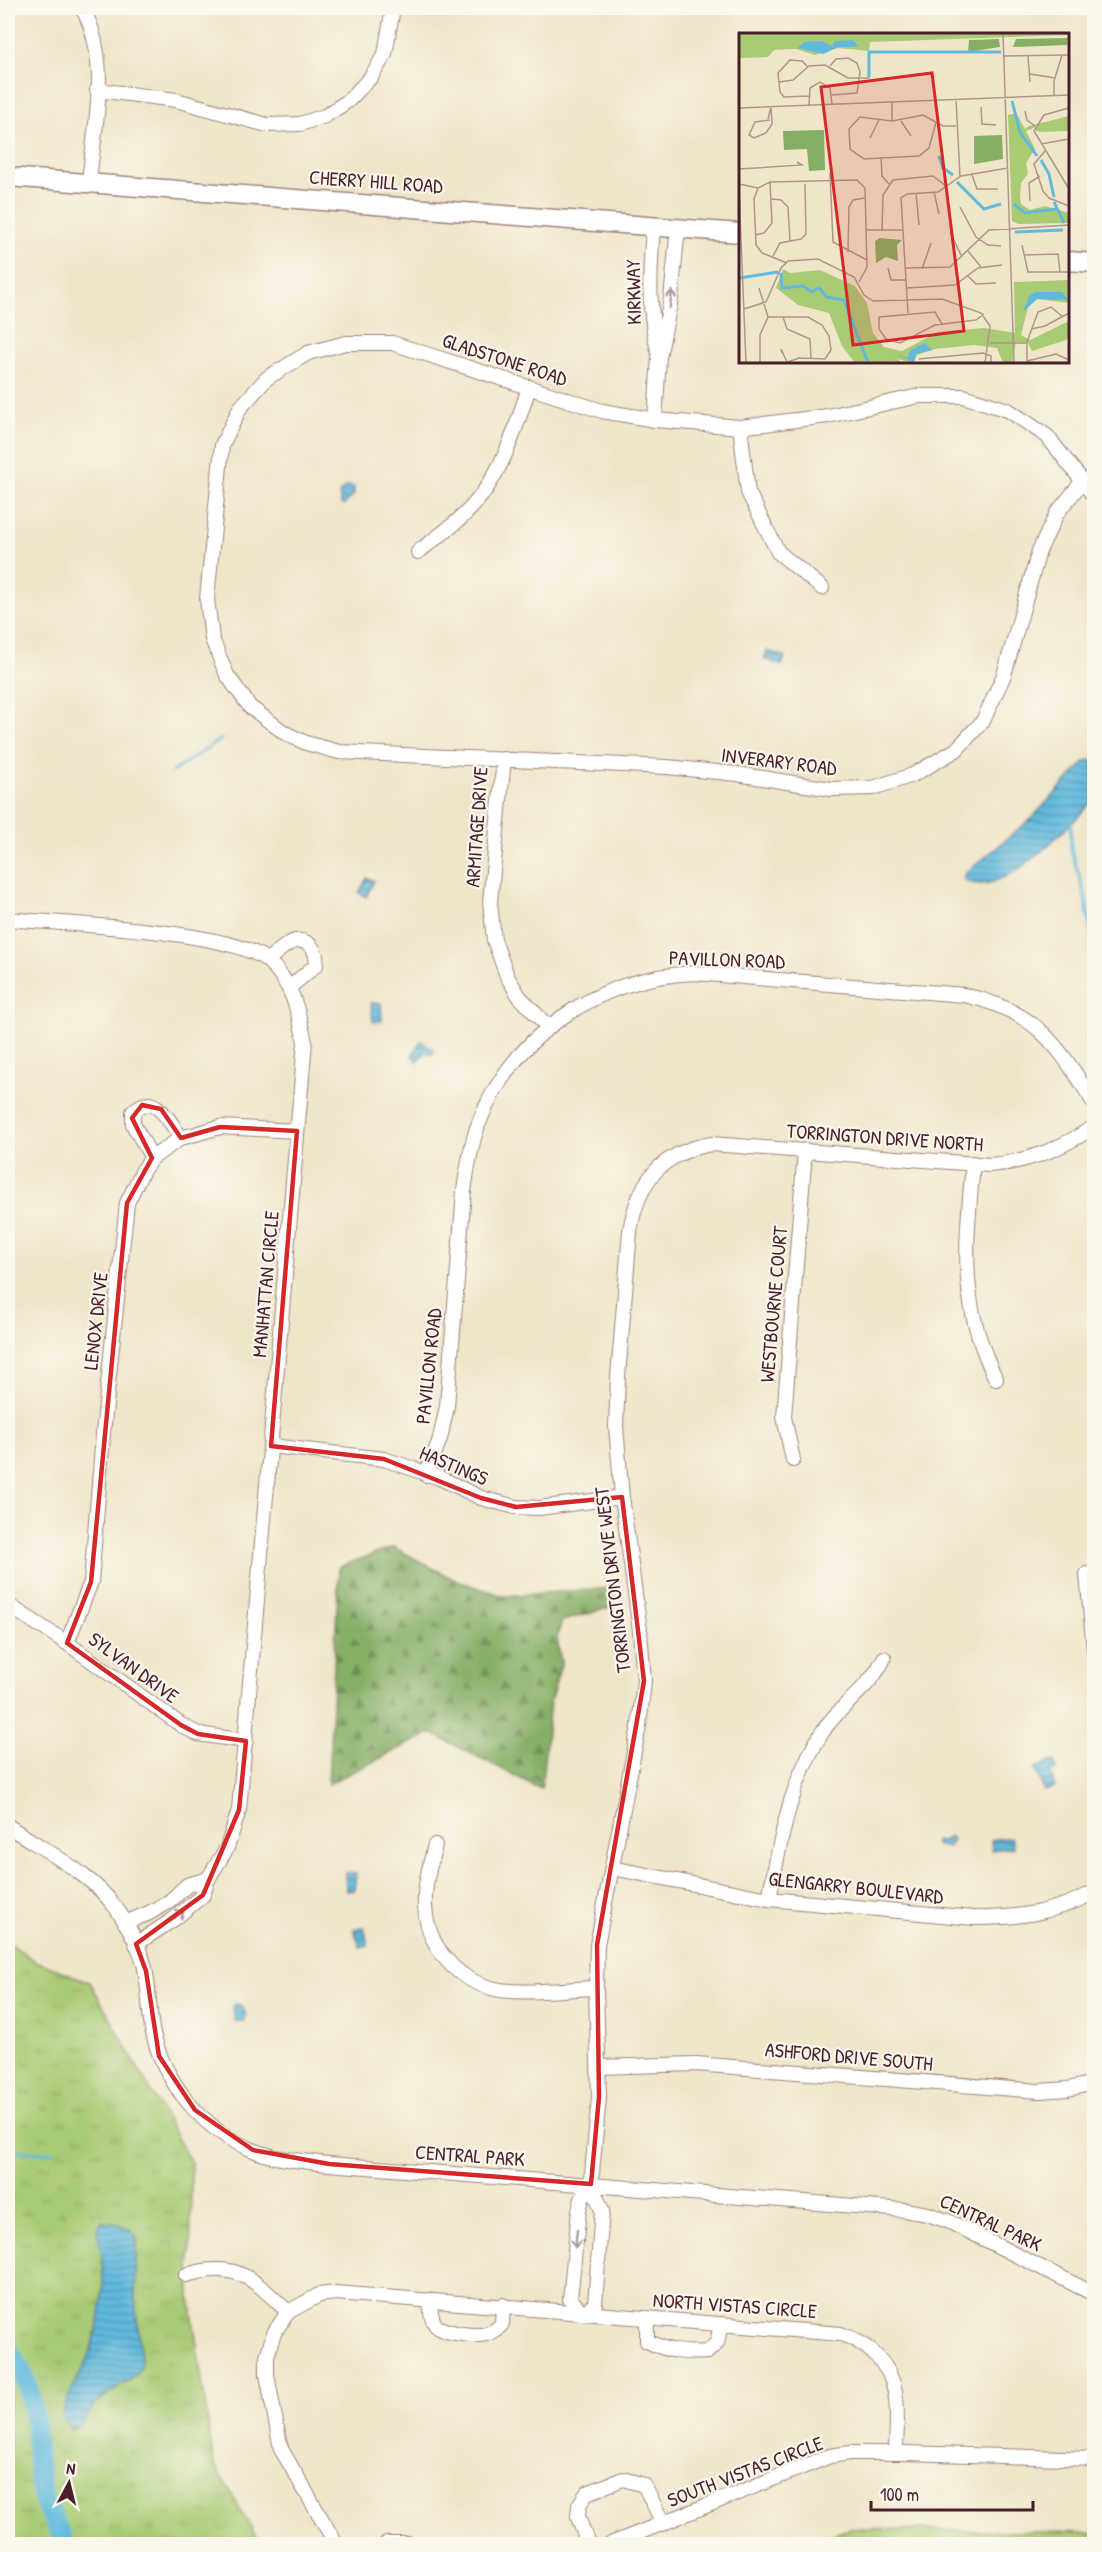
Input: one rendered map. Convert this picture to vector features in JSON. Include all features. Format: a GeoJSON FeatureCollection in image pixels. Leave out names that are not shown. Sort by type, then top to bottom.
{"type":"FeatureCollection","features":[{"type":"Feature","properties":{"kind":"main road","name":"CHERRY HILL ROAD"},"geometry":{"type":"LineString","coordinates":[[8,177],[739,232]]}},
{"type":"Feature","properties":{"kind":"main road"},"geometry":{"type":"LineString","coordinates":[[1069,261],[1095,263]]}},
{"type":"Feature","properties":{"kind":"street"},"geometry":{"type":"LineString","coordinates":[[82,8],[94,33],[98,53],[97,90],[88,182]]}},
{"type":"Feature","properties":{"kind":"street"},"geometry":{"type":"LineString","coordinates":[[97,90],[166,98],[267,124],[300,124],[325,116],[348,101],[371,77],[385,54],[393,8]]}},
{"type":"Feature","properties":{"kind":"street","name":"KIRKWAY"},"geometry":{"type":"LineString","coordinates":[[653,225],[649,292],[651,325],[659,357]]}},
{"type":"Feature","properties":{"kind":"street","name":"KIRKWAY"},"geometry":{"type":"LineString","coordinates":[[655,420],[659,357],[671,299],[678,227]]}},
{"type":"Feature","properties":{"kind":"street","name":"GLADSTONE ROAD"},"geometry":{"type":"LineString","coordinates":[[285,734],[250,707],[226,675],[212,639],[207,599],[222,445],[240,408],[267,378],[308,353],[346,343],[392,343],[602,411],[655,420],[740,427],[828,417],[919,396],[963,396],[1008,410],[1047,436],[1095,496]]}},
{"type":"Feature","properties":{"kind":"street"},"geometry":{"type":"LineString","coordinates":[[418,552],[466,514],[489,482],[510,446],[528,387]]}},
{"type":"Feature","properties":{"kind":"street"},"geometry":{"type":"LineString","coordinates":[[740,427],[748,492],[778,552],[822,588]]}},
{"type":"Feature","properties":{"kind":"street","name":"INVERARY ROAD"},"geometry":{"type":"LineString","coordinates":[[504,759],[668,767],[737,774],[831,789],[873,788],[913,775],[956,750],[983,721],[1004,675],[1039,551],[1057,513],[1082,482]]}},
{"type":"Feature","properties":{"kind":"street","name":"ARMITAGE DRIVE"},"geometry":{"type":"LineString","coordinates":[[285,734],[306,743],[339,752],[504,759],[490,902],[494,940],[503,969],[519,996],[548,1027]]}},
{"type":"Feature","properties":{"kind":"street","name":"MANHATTAN CIRCLE"},"geometry":{"type":"LineString","coordinates":[[8,919],[188,936],[238,946],[267,960],[290,987],[296,1001],[305,1042],[239,1810],[227,1848],[208,1879],[203,1895],[174,1919],[136,1944]]}},
{"type":"Feature","properties":{"kind":"street"},"geometry":{"type":"LineString","coordinates":[[267,960],[294,941],[306,942],[314,949],[317,957],[316,965],[290,987]]}},
{"type":"Feature","properties":{"kind":"street","name":"PAVILLON ROAD"},"geometry":{"type":"LineString","coordinates":[[426,1475],[440,1439],[447,1406],[464,1191],[472,1144],[484,1111],[502,1078],[523,1051],[548,1027],[575,1007],[610,990],[646,978],[679,974],[712,974],[964,995],[1007,1008],[1043,1032],[1064,1055],[1095,1103]]}},
{"type":"Feature","properties":{"kind":"street"},"geometry":{"type":"LineString","coordinates":[[152,1158],[133,1124],[133,1112],[137,1107],[147,1104],[157,1106],[181,1138]]}},
{"type":"Feature","properties":{"kind":"street","name":"TORRINGTON DRIVE NORTH"},"geometry":{"type":"LineString","coordinates":[[667,1160],[683,1152],[711,1144],[1004,1164],[1036,1157],[1068,1143],[1095,1126]]}},
{"type":"Feature","properties":{"kind":"street","name":"LENOX DRIVE"},"geometry":{"type":"LineString","coordinates":[[67,1643],[92,1582],[104,1423],[127,1203],[143,1170],[152,1158],[181,1138],[220,1127],[297,1131]]}},
{"type":"Feature","properties":{"kind":"street","name":"WESTBOURNE COURT"},"geometry":{"type":"LineString","coordinates":[[793,1460],[784,1417],[805,1150]]}},
{"type":"Feature","properties":{"kind":"street","name":"TORRINGTON DRIVE WEST"},"geometry":{"type":"LineString","coordinates":[[591,2184],[599,2097],[597,1945],[639,1726],[644,1681],[640,1631],[622,1497],[616,1426],[618,1377],[633,1210],[640,1191],[650,1176],[667,1160]]}},
{"type":"Feature","properties":{"kind":"street"},"geometry":{"type":"LineString","coordinates":[[973,1163],[967,1236],[968,1291],[979,1340],[996,1379]]}},
{"type":"Feature","properties":{"kind":"street","name":"HASTINGS"},"geometry":{"type":"LineString","coordinates":[[271,1446],[365,1455],[402,1464],[426,1475],[440,1478],[482,1498],[516,1507],[539,1508],[622,1497]]}},
{"type":"Feature","properties":{"kind":"street"},"geometry":{"type":"LineString","coordinates":[[1087,1574],[1095,1650]]}},
{"type":"Feature","properties":{"kind":"street","name":"SYLVAN DRIVE"},"geometry":{"type":"LineString","coordinates":[[8,1605],[67,1643],[181,1725],[198,1734],[246,1741]]}},
{"type":"Feature","properties":{"kind":"street"},"geometry":{"type":"LineString","coordinates":[[770,1899],[785,1817],[800,1773],[826,1727],[878,1672],[884,1658]]}},
{"type":"Feature","properties":{"kind":"street","name":"CENTRAL PARK"},"geometry":{"type":"LineString","coordinates":[[8,1826],[100,1891],[116,1908],[136,1944],[146,1971],[152,2026],[159,2056],[176,2086],[195,2110],[221,2132],[253,2150],[290,2159],[329,2164],[892,2209],[928,2214],[950,2222],[1095,2294]]}},
{"type":"Feature","properties":{"kind":"street"},"geometry":{"type":"LineString","coordinates":[[435,1845],[425,1893],[427,1922],[436,1947],[453,1968],[474,1982],[498,1989],[520,1991],[596,1988]]}},
{"type":"Feature","properties":{"kind":"street","name":"GLENGARRY BOULEVARD"},"geometry":{"type":"LineString","coordinates":[[612,1869],[770,1899],[974,1918],[1002,1918],[1049,1911],[1095,1892]]}},
{"type":"Feature","properties":{"kind":"street"},"geometry":{"type":"LineString","coordinates":[[125,1923],[170,1901],[187,1885],[208,1879]]}},
{"type":"Feature","properties":{"kind":"street","name":"ASHFORD DRIVE SOUTH"},"geometry":{"type":"LineString","coordinates":[[599,2067],[696,2064],[1039,2091],[1068,2089],[1095,2083]]}},
{"type":"Feature","properties":{"kind":"street"},"geometry":{"type":"LineString","coordinates":[[591,2184],[602,2210],[595,2304],[582,2313],[570,2299],[579,2210],[582,2199],[591,2184]]}},
{"type":"Feature","properties":{"kind":"street"},"geometry":{"type":"LineString","coordinates":[[186,2275],[207,2269],[230,2270],[257,2282],[288,2312],[274,2333],[267,2356],[267,2375],[277,2435],[281,2449],[336,2544]]}},
{"type":"Feature","properties":{"kind":"street","name":"NORTH VISTAS CIRCLE"},"geometry":{"type":"LineString","coordinates":[[288,2312],[312,2298],[336,2292],[841,2334],[862,2342],[872,2350],[885,2369],[895,2392],[896,2453]]}},
{"type":"Feature","properties":{"kind":"street"},"geometry":{"type":"LineString","coordinates":[[430,2300],[431,2316],[436,2327],[444,2331],[483,2336],[502,2324],[503,2305]]}},
{"type":"Feature","properties":{"kind":"street"},"geometry":{"type":"LineString","coordinates":[[647,2318],[647,2341],[665,2350],[688,2354],[707,2352],[717,2343],[721,2324]]}},
{"type":"Feature","properties":{"kind":"street","name":"SOUTH VISTAS CIRCLE"},"geometry":{"type":"LineString","coordinates":[[611,2544],[830,2456],[850,2453],[896,2453]]}},
{"type":"Feature","properties":{"kind":"street"},"geometry":{"type":"LineString","coordinates":[[896,2453],[1095,2459]]}},
{"type":"Feature","properties":{"kind":"street"},"geometry":{"type":"LineString","coordinates":[[588,2544],[578,2517],[579,2505],[587,2493],[623,2479],[644,2485],[663,2523]]}},
{"type":"Feature","properties":{"kind":"street"},"geometry":{"type":"LineString","coordinates":[[386,2544],[408,2544]]}},
{"type":"Feature","properties":{"kind":"highlighted area"},"geometry":{"type":"Polygon","coordinates":[[[142,1105],[161,1109],[181,1138],[220,1127],[297,1131],[271,1446],[384,1459],[481,1498],[516,1507],[622,1497],[644,1681],[597,1945],[599,2097],[591,2184],[329,2164],[253,2150],[195,2110],[159,2056],[146,1971],[136,1944],[203,1895],[239,1810],[246,1741],[198,1734],[181,1725],[67,1643],[91,1582],[127,1203],[152,1158],[132,1118],[142,1105]]]}},
{"type":"Feature","properties":{"kind":"green space"},"geometry":{"type":"Polygon","coordinates":[[[393,1547],[457,1581],[504,1596],[611,1588],[616,1606],[562,1621],[557,1637],[561,1664],[550,1702],[541,1789],[431,1733],[328,1784],[339,1567],[393,1547]]]}},
{"type":"Feature","properties":{"kind":"green space"},"geometry":{"type":"Polygon","coordinates":[[[8,1942],[35,1961],[90,1982],[191,2163],[190,2298],[214,2464],[260,2544],[8,2544],[8,1942]]]}},
{"type":"Feature","properties":{"kind":"green space"},"geometry":{"type":"Polygon","coordinates":[[[848,2529],[1094,2533],[1094,2544],[808,2544],[848,2529]]]}},
{"type":"Feature","properties":{"kind":"water"},"geometry":{"type":"Polygon","coordinates":[[[347,486],[354,487],[354,495],[344,505],[341,504],[339,493],[347,486]]]}},
{"type":"Feature","properties":{"kind":"water"},"geometry":{"type":"Polygon","coordinates":[[[767,651],[785,657],[782,665],[764,659],[767,651]]]}},
{"type":"Feature","properties":{"kind":"water"},"geometry":{"type":"Polygon","coordinates":[[[1094,761],[1094,800],[1052,842],[1034,858],[996,881],[979,884],[964,879],[966,873],[1031,819],[1084,763],[1094,761]]]}},
{"type":"Feature","properties":{"kind":"water"},"geometry":{"type":"Polygon","coordinates":[[[367,878],[374,881],[366,897],[359,893],[367,878]]]}},
{"type":"Feature","properties":{"kind":"water"},"geometry":{"type":"Polygon","coordinates":[[[371,1003],[381,1003],[382,1021],[373,1022],[371,1003]]]}},
{"type":"Feature","properties":{"kind":"water"},"geometry":{"type":"Polygon","coordinates":[[[421,1041],[434,1050],[432,1054],[426,1052],[418,1061],[412,1056],[421,1041]]]}},
{"type":"Feature","properties":{"kind":"water"},"geometry":{"type":"Polygon","coordinates":[[[1054,1761],[1057,1769],[1050,1772],[1055,1787],[1044,1791],[1035,1768],[1054,1761]]]}},
{"type":"Feature","properties":{"kind":"water"},"geometry":{"type":"Polygon","coordinates":[[[949,1837],[953,1840],[947,1848],[935,1845],[935,1841],[941,1842],[949,1837]]]}},
{"type":"Feature","properties":{"kind":"water"},"geometry":{"type":"Polygon","coordinates":[[[1011,1837],[1013,1847],[992,1850],[991,1840],[1011,1837]]]}},
{"type":"Feature","properties":{"kind":"water"},"geometry":{"type":"Polygon","coordinates":[[[345,1873],[356,1873],[354,1890],[346,1890],[345,1873]]]}},
{"type":"Feature","properties":{"kind":"water"},"geometry":{"type":"Polygon","coordinates":[[[364,1927],[368,1945],[360,1947],[354,1929],[364,1927]]]}},
{"type":"Feature","properties":{"kind":"water"},"geometry":{"type":"Polygon","coordinates":[[[236,2004],[242,2006],[246,2015],[244,2022],[235,2022],[233,2007],[236,2004]]]}},
{"type":"Feature","properties":{"kind":"water"},"geometry":{"type":"Polygon","coordinates":[[[102,2222],[118,2224],[131,2230],[137,2238],[135,2298],[142,2365],[136,2376],[96,2402],[82,2424],[71,2429],[62,2417],[64,2409],[91,2350],[100,2316],[103,2282],[97,2230],[102,2222]]]}},
{"type":"Feature","properties":{"kind":"waterway"},"geometry":{"type":"LineString","coordinates":[[1069,249],[1094,251]]}},
{"type":"Feature","properties":{"kind":"waterway"},"geometry":{"type":"LineString","coordinates":[[172,772],[221,739]]}},
{"type":"Feature","properties":{"kind":"waterway"},"geometry":{"type":"LineString","coordinates":[[1071,818],[1071,850],[1085,895],[1094,941]]}},
{"type":"Feature","properties":{"kind":"waterway"},"geometry":{"type":"LineString","coordinates":[[8,2150],[54,2153]]}},
{"type":"Feature","properties":{"kind":"waterway"},"geometry":{"type":"LineString","coordinates":[[8,2348],[27,2384],[35,2425],[42,2494],[64,2544]]}}]}
